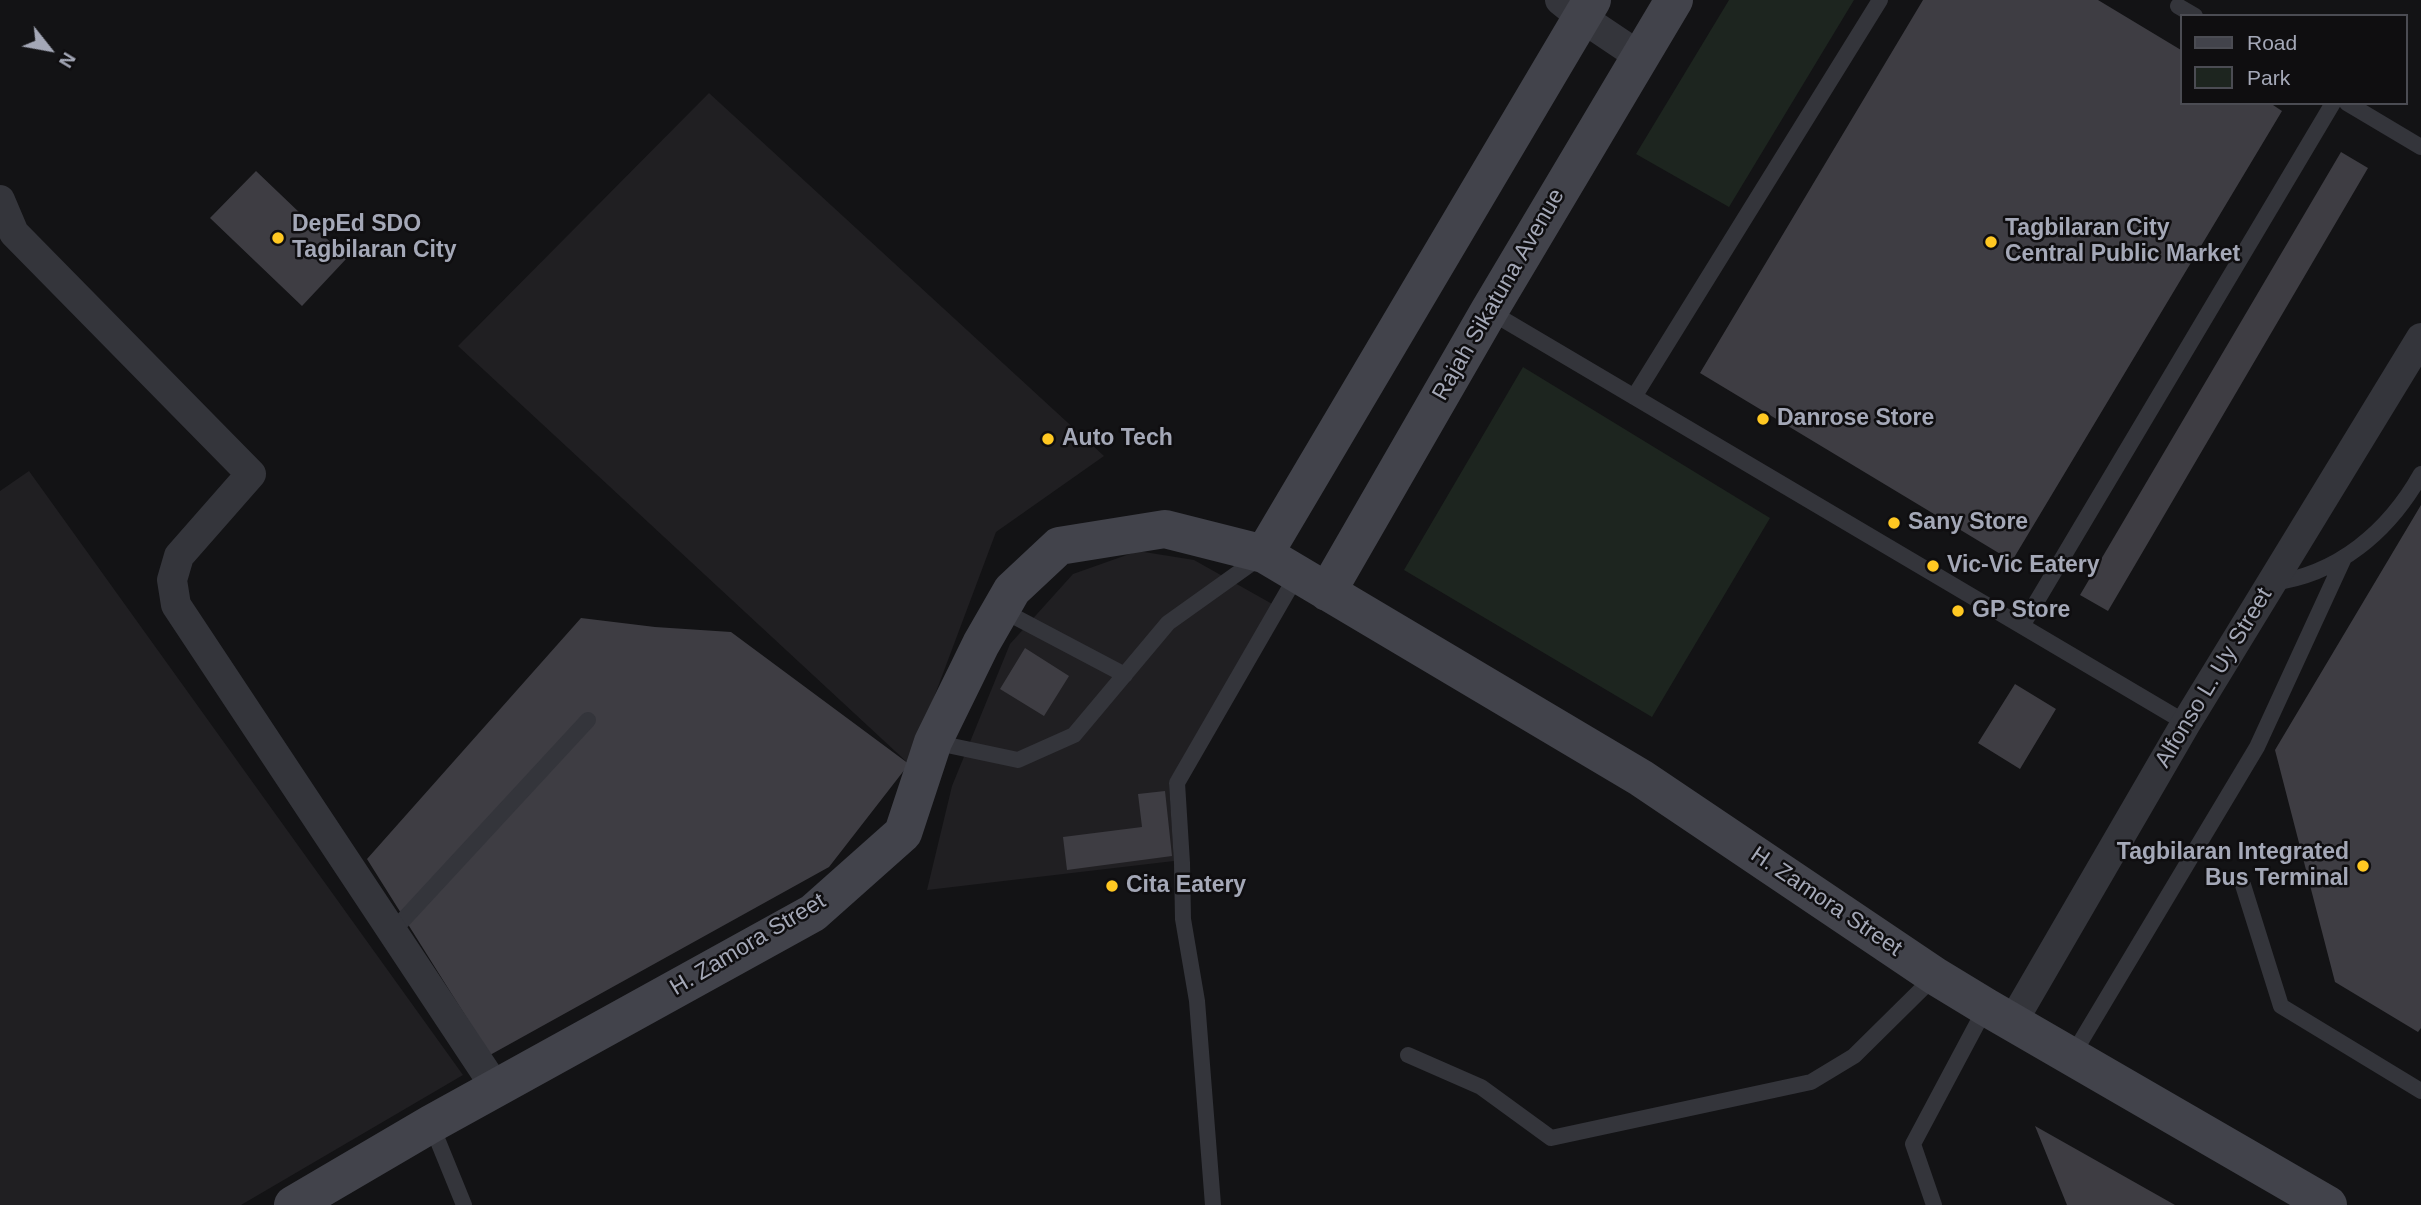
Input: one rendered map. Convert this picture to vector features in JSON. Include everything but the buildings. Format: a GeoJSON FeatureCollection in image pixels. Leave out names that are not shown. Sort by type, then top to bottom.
{"type":"FeatureCollection","features":[{"type":"Feature","properties":{"kind":"main road","name":"Rajah Sikatuna Avenue"},"geometry":{"type":"LineString","coordinates":[[1312,584],[1489,311],[1674,0]]}},
{"type":"Feature","properties":{"kind":"main road"},"geometry":{"type":"LineString","coordinates":[[1264,554],[1578,6]]}},
{"type":"Feature","properties":{"kind":"main road","name":"H. Zamora Street"},"geometry":{"type":"LineString","coordinates":[[293,1205],[431,1124],[813,913],[903,833],[933,742],[981,644],[1012,590],[1059,546],[1165,529],[1264,554],[1641,778],[1935,976],[2328,1205]]}},
{"type":"Feature","properties":{"kind":"street"},"geometry":{"type":"LineString","coordinates":[[1578,6],[1639,56]]}},
{"type":"Feature","properties":{"kind":"street"},"geometry":{"type":"LineString","coordinates":[[0,200],[14,233],[251,474],[179,556],[172,580],[176,606],[496,1088]]}},
{"type":"Feature","properties":{"kind":"street","name":"Alfonso L. Uy Street"},"geometry":{"type":"LineString","coordinates":[[2000,1014],[2186,723],[2421,338]]}},
{"type":"Feature","properties":{"kind":"lane"},"geometry":{"type":"LineString","coordinates":[[1634,397],[1880,0]]}},
{"type":"Feature","properties":{"kind":"lane"},"geometry":{"type":"LineString","coordinates":[[2178,6],[2192,14]]}},
{"type":"Feature","properties":{"kind":"lane"},"geometry":{"type":"LineString","coordinates":[[2022,626],[2332,105]]}},
{"type":"Feature","properties":{"kind":"lane"},"geometry":{"type":"LineString","coordinates":[[2350,105],[2421,147]]}},
{"type":"Feature","properties":{"kind":"lane"},"geometry":{"type":"LineString","coordinates":[[1489,311],[2186,723]]}},
{"type":"Feature","properties":{"kind":"lane"},"geometry":{"type":"LineString","coordinates":[[2271,583],[2289,581],[2308,574],[2344,558],[2368,541],[2390,520],[2409,496],[2421,474]]}},
{"type":"Feature","properties":{"kind":"lane"},"geometry":{"type":"LineString","coordinates":[[933,742],[1018,760],[1074,735],[1168,623],[1264,554]]}},
{"type":"Feature","properties":{"kind":"lane"},"geometry":{"type":"LineString","coordinates":[[2072,1056],[2256,747],[2344,558]]}},
{"type":"Feature","properties":{"kind":"lane"},"geometry":{"type":"LineString","coordinates":[[1213,1205],[1197,1000],[1183,919],[1177,783],[1312,584]]}},
{"type":"Feature","properties":{"kind":"lane"},"geometry":{"type":"LineString","coordinates":[[1000,609],[1125,675]]}},
{"type":"Feature","properties":{"kind":"lane"},"geometry":{"type":"LineString","coordinates":[[392,932],[588,720]]}},
{"type":"Feature","properties":{"kind":"lane"},"geometry":{"type":"LineString","coordinates":[[2243,885],[2281,1006],[2421,1091]]}},
{"type":"Feature","properties":{"kind":"lane"},"geometry":{"type":"LineString","coordinates":[[1408,1055],[1481,1087],[1552,1138],[1811,1082],[1854,1056],[1935,976]]}},
{"type":"Feature","properties":{"kind":"lane"},"geometry":{"type":"LineString","coordinates":[[1934,1205],[1913,1144],[2000,1014]]}},
{"type":"Feature","properties":{"kind":"lane"},"geometry":{"type":"LineString","coordinates":[[431,1124],[464,1205]]}},
{"type":"Feature","properties":{"kind":"shaded area"},"geometry":{"type":"Polygon","coordinates":[[[709,93],[1104,456],[996,532],[909,764],[458,346],[709,93]]]}},
{"type":"Feature","properties":{"kind":"shaded area"},"geometry":{"type":"Polygon","coordinates":[[[29,471],[463,1075],[241,1205],[0,1205],[0,491],[29,471]]]}},
{"type":"Feature","properties":{"kind":"shaded area"},"geometry":{"type":"Polygon","coordinates":[[[1138,551],[1194,560],[1274,605],[1169,782],[1174,861],[927,890],[952,786],[1010,644],[1073,574],[1138,551]]]}},
{"type":"Feature","properties":{"kind":"green space"},"geometry":{"type":"Polygon","coordinates":[[[1729,0],[1854,0],[1729,207],[1636,154],[1729,0]]]}},
{"type":"Feature","properties":{"kind":"green space"},"geometry":{"type":"Polygon","coordinates":[[[1523,367],[1770,518],[1652,717],[1404,570],[1523,367]]]}},
{"type":"Feature","properties":{"kind":"place","name":"DepEd SDO Tagbilaran City"},"geometry":{"type":"Point","coordinates":[278,238]}},
{"type":"Feature","properties":{"kind":"place","name":"Tagbilaran City Central Public Market"},"geometry":{"type":"Point","coordinates":[1991,242]}},
{"type":"Feature","properties":{"kind":"place","name":"Danrose Store"},"geometry":{"type":"Point","coordinates":[1763,419]}},
{"type":"Feature","properties":{"kind":"place","name":"Auto Tech"},"geometry":{"type":"Point","coordinates":[1048,439]}},
{"type":"Feature","properties":{"kind":"place","name":"Sany Store"},"geometry":{"type":"Point","coordinates":[1894,523]}},
{"type":"Feature","properties":{"kind":"place","name":"Vic-Vic Eatery"},"geometry":{"type":"Point","coordinates":[1933,566]}},
{"type":"Feature","properties":{"kind":"place","name":"GP Store"},"geometry":{"type":"Point","coordinates":[1958,611]}},
{"type":"Feature","properties":{"kind":"place","name":"Tagbilaran Integrated Bus Terminal"},"geometry":{"type":"Point","coordinates":[2363,866]}},
{"type":"Feature","properties":{"kind":"place","name":"Cita Eatery"},"geometry":{"type":"Point","coordinates":[1112,886]}}]}
